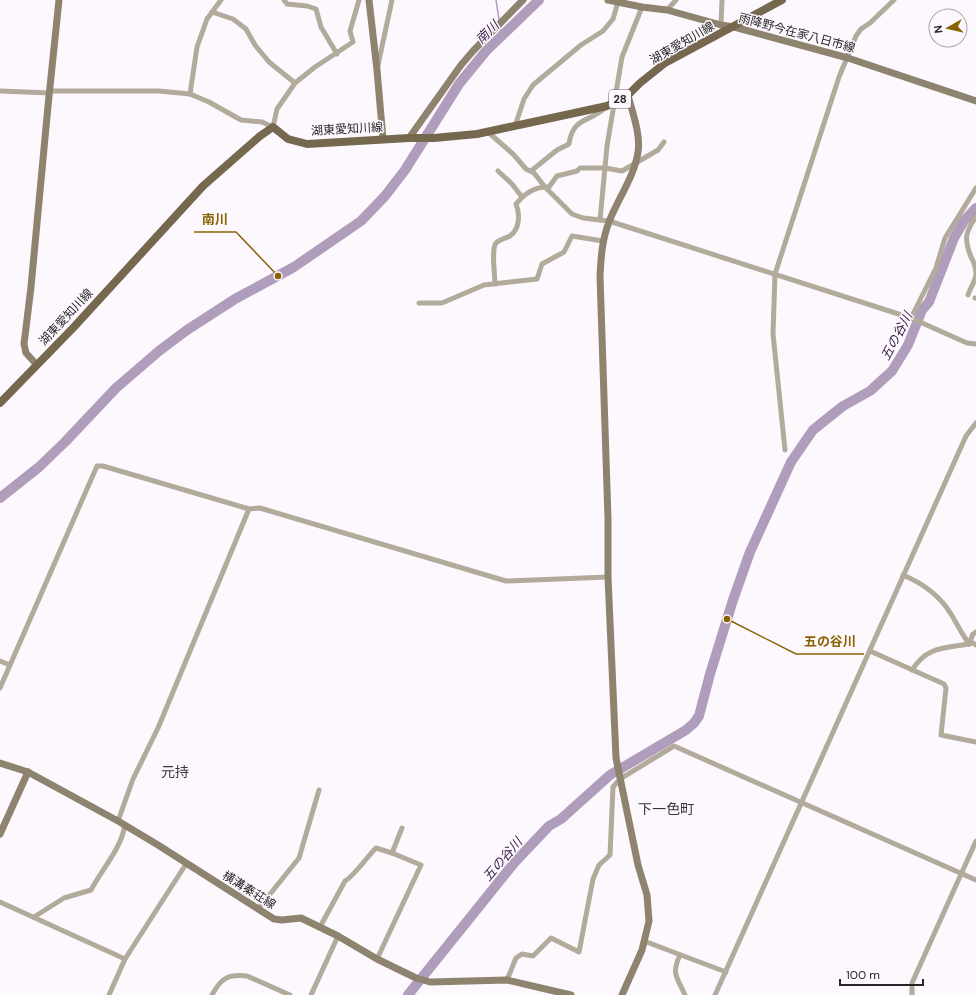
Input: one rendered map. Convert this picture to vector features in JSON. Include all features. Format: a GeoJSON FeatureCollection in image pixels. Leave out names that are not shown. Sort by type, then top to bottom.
{"type":"FeatureCollection","features":[{"type":"Feature","properties":{"kind":"main road","name":"湖東愛知川線"},"geometry":{"type":"LineString","coordinates":[[0,403],[203,186],[260,136],[273,127],[288,139],[307,144],[383,139],[434,138],[488,132],[607,106],[628,95],[640,83],[665,63],[782,0]]}},
{"type":"Feature","properties":{"kind":"street"},"geometry":{"type":"LineString","coordinates":[[37,365],[26,353],[24,344],[32,287],[59,0]]}},
{"type":"Feature","properties":{"kind":"street"},"geometry":{"type":"LineString","coordinates":[[190,94],[198,47],[207,19],[221,0]]}},
{"type":"Feature","properties":{"kind":"street"},"geometry":{"type":"LineString","coordinates":[[284,0],[287,4],[307,6],[316,9],[321,27],[337,54]]}},
{"type":"Feature","properties":{"kind":"street"},"geometry":{"type":"LineString","coordinates":[[0,91],[159,91],[190,94],[209,102],[241,120],[262,122],[273,127],[277,109],[295,84],[353,42],[350,31],[359,0]]}},
{"type":"Feature","properties":{"kind":"street"},"geometry":{"type":"LineString","coordinates":[[369,0],[383,139]]}},
{"type":"Feature","properties":{"kind":"street"},"geometry":{"type":"LineString","coordinates":[[377,70],[392,0]]}},
{"type":"Feature","properties":{"kind":"street"},"geometry":{"type":"LineString","coordinates":[[412,138],[461,65],[523,0]]}},
{"type":"Feature","properties":{"kind":"street","name":"雨降野今在家八日市線"},"geometry":{"type":"LineString","coordinates":[[608,0],[642,7],[667,10],[848,58],[976,101]]}},
{"type":"Feature","properties":{"kind":"street"},"geometry":{"type":"LineString","coordinates":[[667,10],[676,0]]}},
{"type":"Feature","properties":{"kind":"street"},"geometry":{"type":"LineString","coordinates":[[721,25],[722,0]]}},
{"type":"Feature","properties":{"kind":"street"},"geometry":{"type":"LineString","coordinates":[[785,450],[773,334],[775,274],[839,77],[856,36],[861,29],[870,23],[894,0]]}},
{"type":"Feature","properties":{"kind":"street"},"geometry":{"type":"LineString","coordinates":[[515,126],[524,99],[533,85],[581,46],[603,31],[613,19],[618,2]]}},
{"type":"Feature","properties":{"kind":"street"},"geometry":{"type":"LineString","coordinates":[[600,220],[605,168],[622,57],[642,7]]}},
{"type":"Feature","properties":{"kind":"street"},"geometry":{"type":"LineString","coordinates":[[212,12],[234,19],[246,28],[254,45],[270,62],[295,84]]}},
{"type":"Feature","properties":{"kind":"street"},"geometry":{"type":"LineString","coordinates":[[622,995],[642,950],[649,921],[647,895],[638,865],[616,758],[608,577],[608,518],[600,276],[603,241],[609,221],[628,186],[636,162],[638,150],[637,136],[628,95]]}},
{"type":"Feature","properties":{"kind":"street"},"geometry":{"type":"LineString","coordinates":[[531,171],[557,150],[569,144],[570,135],[576,125],[601,112],[607,106]]}},
{"type":"Feature","properties":{"kind":"street"},"geometry":{"type":"LineString","coordinates":[[488,132],[526,169],[531,171],[572,214],[583,218],[609,221],[775,274],[911,318],[967,343],[976,344]]}},
{"type":"Feature","properties":{"kind":"street"},"geometry":{"type":"LineString","coordinates":[[495,284],[494,249],[497,243],[515,231],[518,223],[516,204],[522,197],[537,188],[549,187],[557,176],[577,171],[580,168],[605,168],[622,171],[658,150],[664,142]]}},
{"type":"Feature","properties":{"kind":"street"},"geometry":{"type":"LineString","coordinates":[[498,171],[512,184],[522,197]]}},
{"type":"Feature","properties":{"kind":"street"},"geometry":{"type":"LineString","coordinates":[[911,318],[936,268],[945,238],[976,188]]}},
{"type":"Feature","properties":{"kind":"street"},"geometry":{"type":"LineString","coordinates":[[968,295],[976,276],[966,237],[968,227],[976,216]]}},
{"type":"Feature","properties":{"kind":"street"},"geometry":{"type":"LineString","coordinates":[[419,303],[442,303],[484,285],[537,279],[542,264],[564,252],[572,236],[603,241]]}},
{"type":"Feature","properties":{"kind":"street"},"geometry":{"type":"LineString","coordinates":[[715,995],[966,436],[976,424]]}},
{"type":"Feature","properties":{"kind":"street"},"geometry":{"type":"LineString","coordinates":[[0,688],[97,466],[104,466],[249,509],[260,508],[506,581],[608,577]]}},
{"type":"Feature","properties":{"kind":"street"},"geometry":{"type":"LineString","coordinates":[[118,821],[133,779],[158,728],[249,509]]}},
{"type":"Feature","properties":{"kind":"street"},"geometry":{"type":"LineString","coordinates":[[903,575],[915,580],[936,595],[951,613],[969,644]]}},
{"type":"Feature","properties":{"kind":"street"},"geometry":{"type":"LineString","coordinates":[[969,644],[973,634],[976,632]]}},
{"type":"Feature","properties":{"kind":"street"},"geometry":{"type":"LineString","coordinates":[[912,670],[918,660],[930,651],[973,643],[976,645]]}},
{"type":"Feature","properties":{"kind":"street"},"geometry":{"type":"LineString","coordinates":[[870,651],[944,684],[946,688],[941,735],[976,742]]}},
{"type":"Feature","properties":{"kind":"street"},"geometry":{"type":"LineString","coordinates":[[0,661],[10,665]]}},
{"type":"Feature","properties":{"kind":"street"},"geometry":{"type":"LineString","coordinates":[[507,980],[516,958],[522,954],[533,956],[551,938],[579,952],[593,879],[599,865],[610,855],[613,787],[620,779],[674,746],[976,880]]}},
{"type":"Feature","properties":{"kind":"street","name":"横溝秦荘線"},"geometry":{"type":"LineString","coordinates":[[0,763],[28,772],[118,821],[274,919],[282,920],[301,918],[416,978],[430,982],[507,980],[571,995]]}},
{"type":"Feature","properties":{"kind":"street"},"geometry":{"type":"LineString","coordinates":[[0,834],[28,772]]}},
{"type":"Feature","properties":{"kind":"street"},"geometry":{"type":"LineString","coordinates":[[258,908],[299,858],[319,790]]}},
{"type":"Feature","properties":{"kind":"street"},"geometry":{"type":"LineString","coordinates":[[34,917],[64,898],[91,890],[118,844],[123,834],[125,825]]}},
{"type":"Feature","properties":{"kind":"street"},"geometry":{"type":"LineString","coordinates":[[392,853],[402,828]]}},
{"type":"Feature","properties":{"kind":"street"},"geometry":{"type":"LineString","coordinates":[[912,995],[912,983],[976,841]]}},
{"type":"Feature","properties":{"kind":"street"},"geometry":{"type":"LineString","coordinates":[[320,927],[345,881],[351,878],[376,848],[421,865],[377,959]]}},
{"type":"Feature","properties":{"kind":"street"},"geometry":{"type":"LineString","coordinates":[[110,995],[125,959],[186,864]]}},
{"type":"Feature","properties":{"kind":"street"},"geometry":{"type":"LineString","coordinates":[[0,902],[125,959]]}},
{"type":"Feature","properties":{"kind":"street"},"geometry":{"type":"LineString","coordinates":[[311,995],[338,936]]}},
{"type":"Feature","properties":{"kind":"street"},"geometry":{"type":"LineString","coordinates":[[644,941],[726,972]]}},
{"type":"Feature","properties":{"kind":"street"},"geometry":{"type":"LineString","coordinates":[[680,955],[675,971],[685,995]]}},
{"type":"Feature","properties":{"kind":"street"},"geometry":{"type":"LineString","coordinates":[[212,995],[221,981],[226,977],[240,975],[247,976],[290,995]]}},
{"type":"Feature","properties":{"kind":"waterway"},"geometry":{"type":"LineString","coordinates":[[496,0],[499,20]]}},
{"type":"Feature","properties":{"kind":"waterway","name":"南川"},"geometry":{"type":"LineString","coordinates":[[0,498],[39,467],[116,388],[159,351],[187,330],[235,299],[294,267],[361,221],[385,196],[405,170],[459,84],[486,51],[539,0]]}},
{"type":"Feature","properties":{"kind":"waterway","name":"南川"},"geometry":{"type":"LineString","coordinates":[[500,28],[502,37]]}},
{"type":"Feature","properties":{"kind":"waterway","name":"五の谷川"},"geometry":{"type":"LineString","coordinates":[[408,995],[514,863],[549,826],[561,819],[610,775],[686,730],[694,723],[699,716],[710,674],[733,600],[750,552],[791,462],[813,430],[843,406],[870,391],[892,371],[908,345],[922,310],[929,302],[954,238],[964,221],[976,208]]}},
{"type":"Feature","properties":{"kind":"place","name":"南川"},"geometry":{"type":"Point","coordinates":[278,276]}},
{"type":"Feature","properties":{"kind":"place","name":"五の谷川"},"geometry":{"type":"Point","coordinates":[727,619]}},
{"type":"Feature","properties":{"kind":"district","name":"元持"},"geometry":{"type":"Point","coordinates":[175,772]}},
{"type":"Feature","properties":{"kind":"district","name":"下一色町"},"geometry":{"type":"Point","coordinates":[666,809]}}]}
